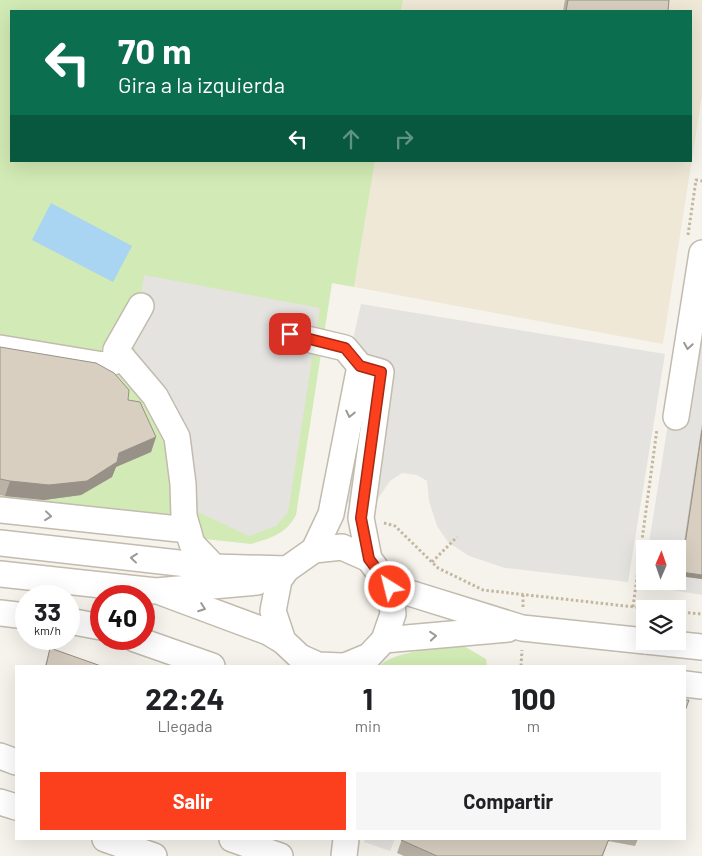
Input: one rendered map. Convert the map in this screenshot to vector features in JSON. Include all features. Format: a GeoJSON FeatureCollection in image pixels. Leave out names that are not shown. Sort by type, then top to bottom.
{"type":"FeatureCollection","features":[{"type":"Feature","properties":{"kind":"street"},"geometry":{"type":"LineString","coordinates":[[676,417],[702,253]]}},
{"type":"Feature","properties":{"kind":"street"},"geometry":{"type":"LineString","coordinates":[[141,306],[116,350],[155,396],[178,437],[184,516],[190,537],[214,567]]}},
{"type":"Feature","properties":{"kind":"street"},"geometry":{"type":"LineString","coordinates":[[290,334],[345,348],[360,366],[381,372],[361,518],[369,559],[390,587],[393,614],[373,654]]}},
{"type":"Feature","properties":{"kind":"street"},"geometry":{"type":"LineString","coordinates":[[0,348],[103,365],[122,358]]}},
{"type":"Feature","properties":{"kind":"street"},"geometry":{"type":"LineString","coordinates":[[0,574],[156,591],[283,574],[314,550],[330,514],[360,366]]}},
{"type":"Feature","properties":{"kind":"street"},"geometry":{"type":"LineString","coordinates":[[0,510],[190,537]]}},
{"type":"Feature","properties":{"kind":"street"},"geometry":{"type":"LineString","coordinates":[[176,563],[190,537]]}},
{"type":"Feature","properties":{"kind":"street"},"geometry":{"type":"LineString","coordinates":[[0,543],[283,574]]}},
{"type":"Feature","properties":{"kind":"street"},"geometry":{"type":"LineString","coordinates":[[314,550],[342,548],[369,559]]}},
{"type":"Feature","properties":{"kind":"street"},"geometry":{"type":"LineString","coordinates":[[283,574],[273,611],[295,655]]}},
{"type":"Feature","properties":{"kind":"street"},"geometry":{"type":"LineString","coordinates":[[390,587],[522,628],[636,640]]}},
{"type":"Feature","properties":{"kind":"street"},"geometry":{"type":"LineString","coordinates":[[156,591],[268,632],[295,655],[318,665]]}},
{"type":"Feature","properties":{"kind":"street"},"geometry":{"type":"LineString","coordinates":[[0,613],[15,615]]}},
{"type":"Feature","properties":{"kind":"street"},"geometry":{"type":"LineString","coordinates":[[346,665],[373,654],[522,628]]}},
{"type":"Feature","properties":{"kind":"street"},"geometry":{"type":"LineString","coordinates":[[686,645],[702,647]]}},
{"type":"Feature","properties":{"kind":"street"},"geometry":{"type":"LineString","coordinates":[[155,646],[209,665]]}},
{"type":"Feature","properties":{"kind":"street"},"geometry":{"type":"LineString","coordinates":[[686,684],[702,686]]}},
{"type":"Feature","properties":{"kind":"street"},"geometry":{"type":"LineString","coordinates":[[0,756],[15,762]]}},
{"type":"Feature","properties":{"kind":"street"},"geometry":{"type":"LineString","coordinates":[[0,802],[15,807]]}},
{"type":"Feature","properties":{"kind":"street"},"geometry":{"type":"LineString","coordinates":[[108,840],[154,856]]}},
{"type":"Feature","properties":{"kind":"street"},"geometry":{"type":"LineString","coordinates":[[237,840],[277,848]]}},
{"type":"Feature","properties":{"kind":"street"},"geometry":{"type":"LineString","coordinates":[[344,856],[346,840]]}},
{"type":"Feature","properties":{"kind":"path"},"geometry":{"type":"LineString","coordinates":[[432,562],[457,537]]}},
{"type":"Feature","properties":{"kind":"path"},"geometry":{"type":"LineString","coordinates":[[633,607],[636,585]]}},
{"type":"Feature","properties":{"kind":"path"},"geometry":{"type":"LineString","coordinates":[[686,613],[702,614]]}},
{"type":"Feature","properties":{"kind":"shaded area"},"geometry":{"type":"Polygon","coordinates":[[[403,0],[702,0],[702,95],[692,159],[692,10],[401,10],[403,0]]]}},
{"type":"Feature","properties":{"kind":"shaded area"},"geometry":{"type":"Polygon","coordinates":[[[375,162],[692,162],[663,344],[354,287],[375,162]]]}},
{"type":"Feature","properties":{"kind":"shaded area"},"geometry":{"type":"Polygon","coordinates":[[[144,275],[320,308],[288,512],[276,526],[249,536],[196,511],[191,449],[134,347],[144,275]]]}},
{"type":"Feature","properties":{"kind":"shaded area"},"geometry":{"type":"Polygon","coordinates":[[[361,304],[665,354],[628,582],[505,568],[469,556],[448,542],[437,526],[429,501],[427,481],[417,475],[402,473],[390,481],[373,506],[322,499],[343,382],[361,304]]]}},
{"type":"Feature","properties":{"kind":"shaded area"},"geometry":{"type":"Polygon","coordinates":[[[702,304],[702,595],[672,590],[686,590],[686,540],[649,540],[668,424],[702,304]]]}},
{"type":"Feature","properties":{"kind":"shaded area"},"geometry":{"type":"Polygon","coordinates":[[[365,840],[395,840],[390,851],[364,842],[365,840]]]}},
{"type":"Feature","properties":{"kind":"green space"},"geometry":{"type":"Polygon","coordinates":[[[0,0],[403,0],[401,10],[10,10],[10,162],[375,162],[354,287],[332,283],[296,515],[288,527],[265,540],[251,544],[0,517],[0,0]]]}},
{"type":"Feature","properties":{"kind":"green space"},"geometry":{"type":"Polygon","coordinates":[[[462,645],[486,659],[487,665],[381,665],[407,653],[462,645]]]}},
{"type":"Feature","properties":{"kind":"water"},"geometry":{"type":"Polygon","coordinates":[[[51,203],[132,246],[113,282],[32,240],[51,203]]]}},
{"type":"Feature","properties":{"kind":"building"},"geometry":{"type":"Polygon","coordinates":[[[568,0],[669,0],[668,10],[566,10],[568,0]]]}},
{"type":"Feature","properties":{"kind":"building"},"geometry":{"type":"Polygon","coordinates":[[[0,347],[96,363],[114,373],[129,390],[128,400],[140,402],[156,437],[119,453],[117,462],[87,481],[49,485],[0,479],[0,347]]]}},
{"type":"Feature","properties":{"kind":"building"},"geometry":{"type":"Polygon","coordinates":[[[702,430],[702,575],[686,573],[686,540],[702,430]]]}},
{"type":"Feature","properties":{"kind":"building"},"geometry":{"type":"Polygon","coordinates":[[[50,650],[56,650],[98,665],[46,665],[50,650]]]}},
{"type":"Feature","properties":{"kind":"building"},"geometry":{"type":"Polygon","coordinates":[[[401,840],[609,840],[602,856],[437,856],[401,840]]]}},
{"type":"Feature","properties":{"kind":"route"},"geometry":{"type":"LineString","coordinates":[[290,334],[345,348],[360,366],[381,372],[361,518],[369,559],[390,587]]}}]}
